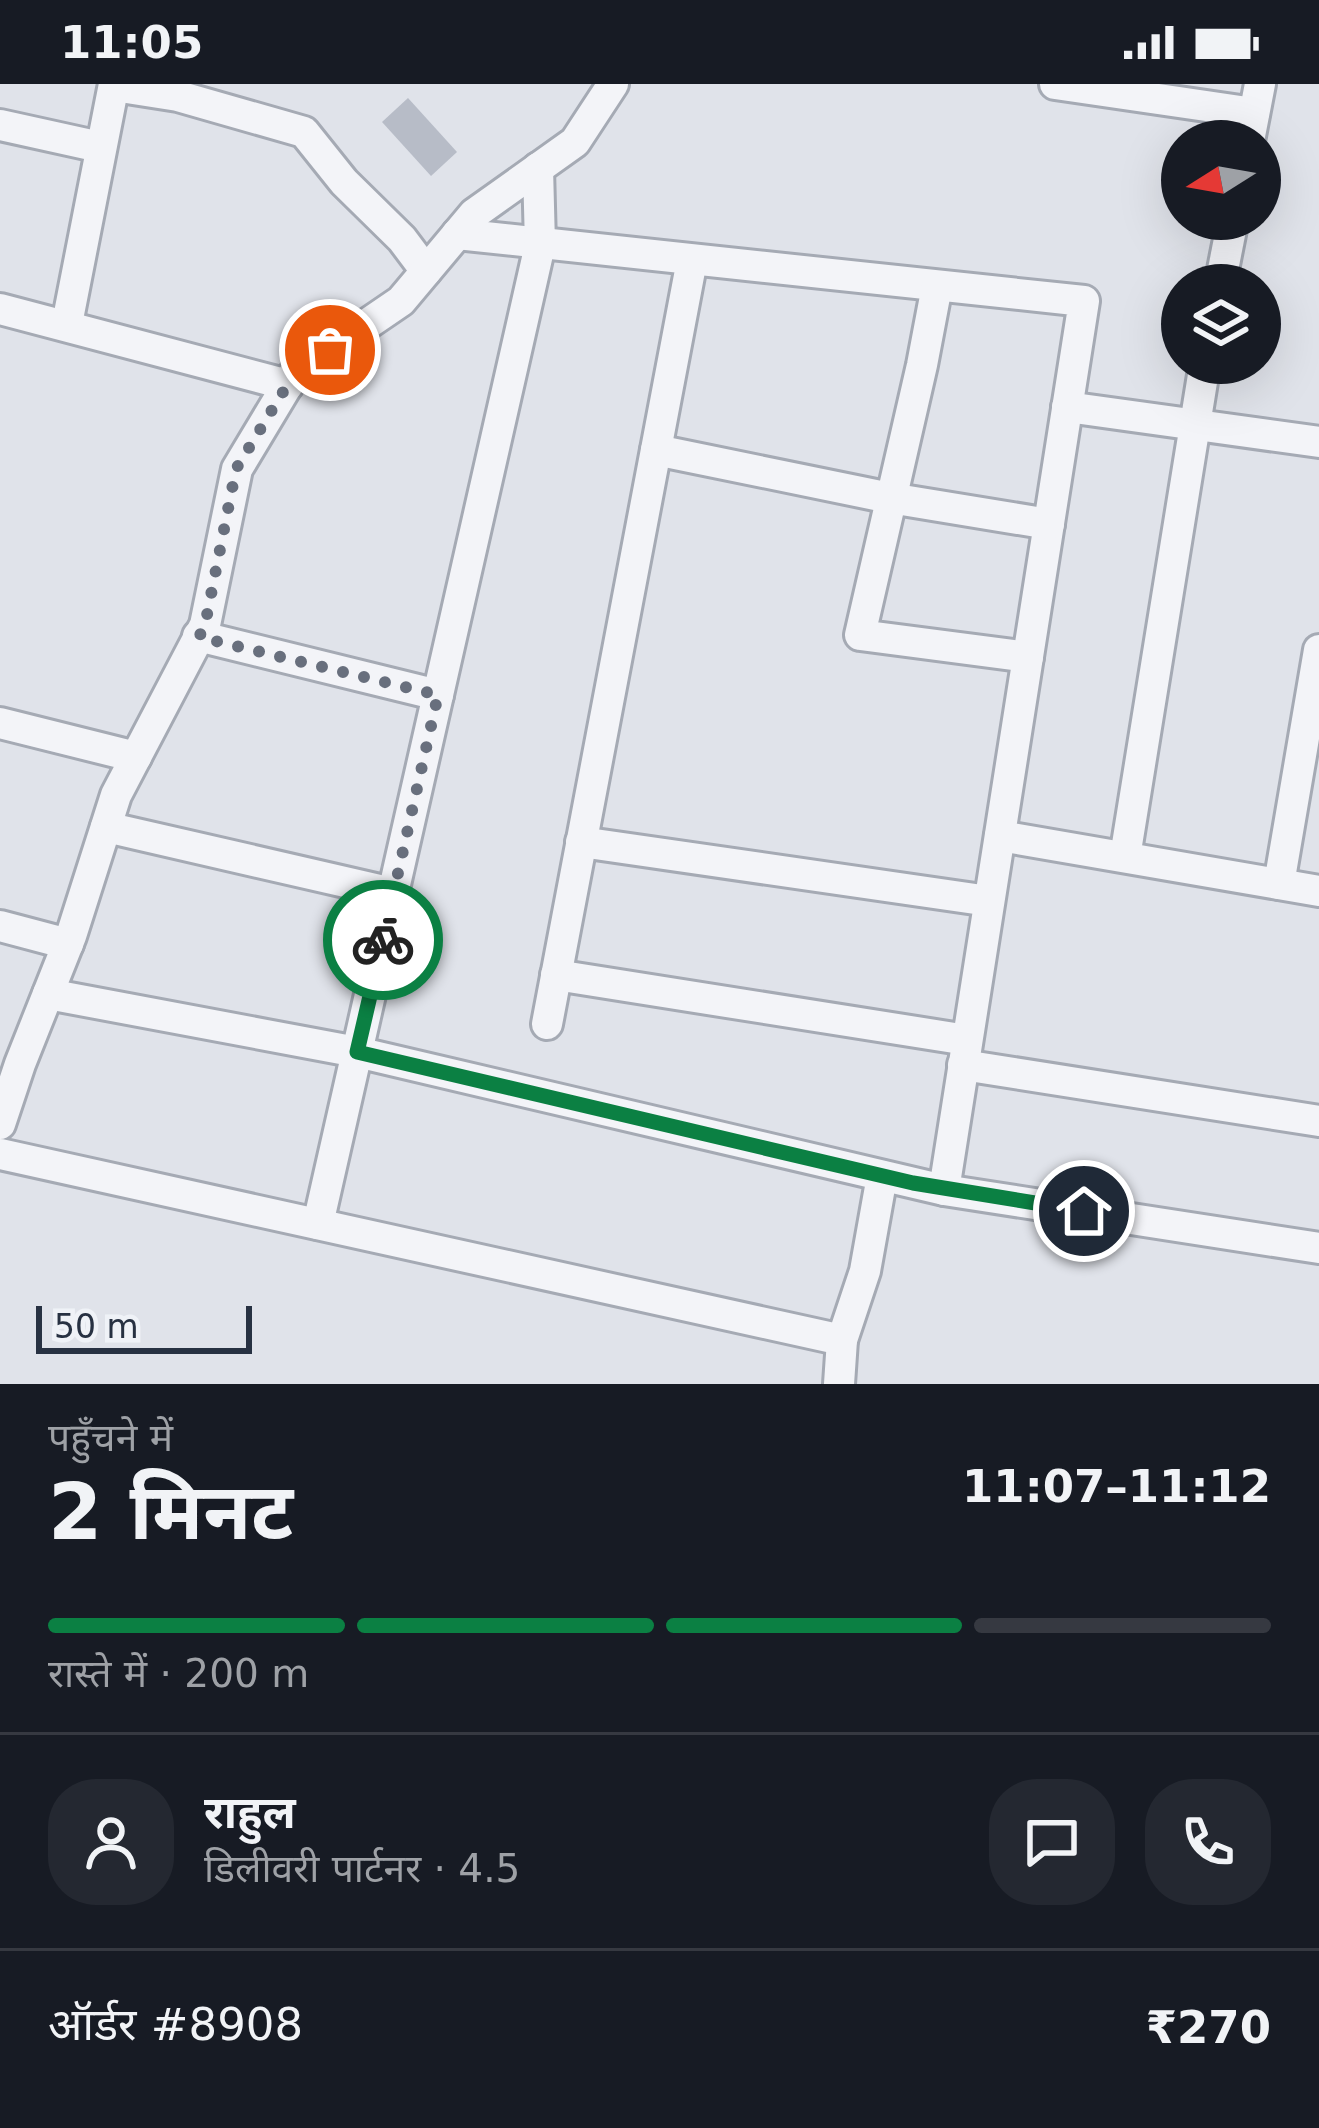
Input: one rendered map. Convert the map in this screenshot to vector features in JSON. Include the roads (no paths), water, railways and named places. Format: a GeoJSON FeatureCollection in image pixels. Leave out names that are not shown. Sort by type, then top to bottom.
{"type":"FeatureCollection","features":[{"type":"Feature","properties":{"kind":"street"},"geometry":{"type":"LineString","coordinates":[[0,1122],[68,944],[116,795],[205,625],[236,469],[294,374],[401,301],[474,214],[574,142],[614,84]]}},
{"type":"Feature","properties":{"kind":"street"},"geometry":{"type":"LineString","coordinates":[[1055,84],[1254,113]]}},
{"type":"Feature","properties":{"kind":"street"},"geometry":{"type":"LineString","coordinates":[[67,324],[114,85],[178,96],[304,132],[427,271]]}},
{"type":"Feature","properties":{"kind":"street"},"geometry":{"type":"LineString","coordinates":[[0,125],[100,147]]}},
{"type":"Feature","properties":{"kind":"street"},"geometry":{"type":"LineString","coordinates":[[318,1224],[540,245],[538,169]]}},
{"type":"Feature","properties":{"kind":"street"},"geometry":{"type":"LineString","coordinates":[[457,234],[1084,301],[944,1190]]}},
{"type":"Feature","properties":{"kind":"street"},"geometry":{"type":"LineString","coordinates":[[547,1024],[692,260]]}},
{"type":"Feature","properties":{"kind":"street"},"geometry":{"type":"LineString","coordinates":[[937,286],[860,635],[1028,657]]}},
{"type":"Feature","properties":{"kind":"street"},"geometry":{"type":"LineString","coordinates":[[0,309],[288,385]]}},
{"type":"Feature","properties":{"kind":"street"},"geometry":{"type":"LineString","coordinates":[[1124,857],[1201,384]]}},
{"type":"Feature","properties":{"kind":"street"},"geometry":{"type":"LineString","coordinates":[[1067,407],[1319,442]]}},
{"type":"Feature","properties":{"kind":"street"},"geometry":{"type":"LineString","coordinates":[[656,450],[890,498],[1049,524]]}},
{"type":"Feature","properties":{"kind":"street"},"geometry":{"type":"LineString","coordinates":[[199,637],[438,695]]}},
{"type":"Feature","properties":{"kind":"street"},"geometry":{"type":"LineString","coordinates":[[1279,884],[1319,650]]}},
{"type":"Feature","properties":{"kind":"street"},"geometry":{"type":"LineString","coordinates":[[0,723],[136,757]]}},
{"type":"Feature","properties":{"kind":"street"},"geometry":{"type":"LineString","coordinates":[[106,827],[394,893]]}},
{"type":"Feature","properties":{"kind":"street"},"geometry":{"type":"LineString","coordinates":[[1000,836],[1319,891]]}},
{"type":"Feature","properties":{"kind":"street"},"geometry":{"type":"LineString","coordinates":[[581,842],[989,901]]}},
{"type":"Feature","properties":{"kind":"street"},"geometry":{"type":"LineString","coordinates":[[0,926],[68,944]]}},
{"type":"Feature","properties":{"kind":"street"},"geometry":{"type":"LineString","coordinates":[[556,975],[1319,1121]]}},
{"type":"Feature","properties":{"kind":"street"},"geometry":{"type":"LineString","coordinates":[[48,994],[357,1052],[944,1190],[1319,1248]]}},
{"type":"Feature","properties":{"kind":"street"},"geometry":{"type":"LineString","coordinates":[[0,1154],[842,1340]]}},
{"type":"Feature","properties":{"kind":"street"},"geometry":{"type":"LineString","coordinates":[[839,1384],[842,1340],[865,1271],[882,1176]]}}]}
